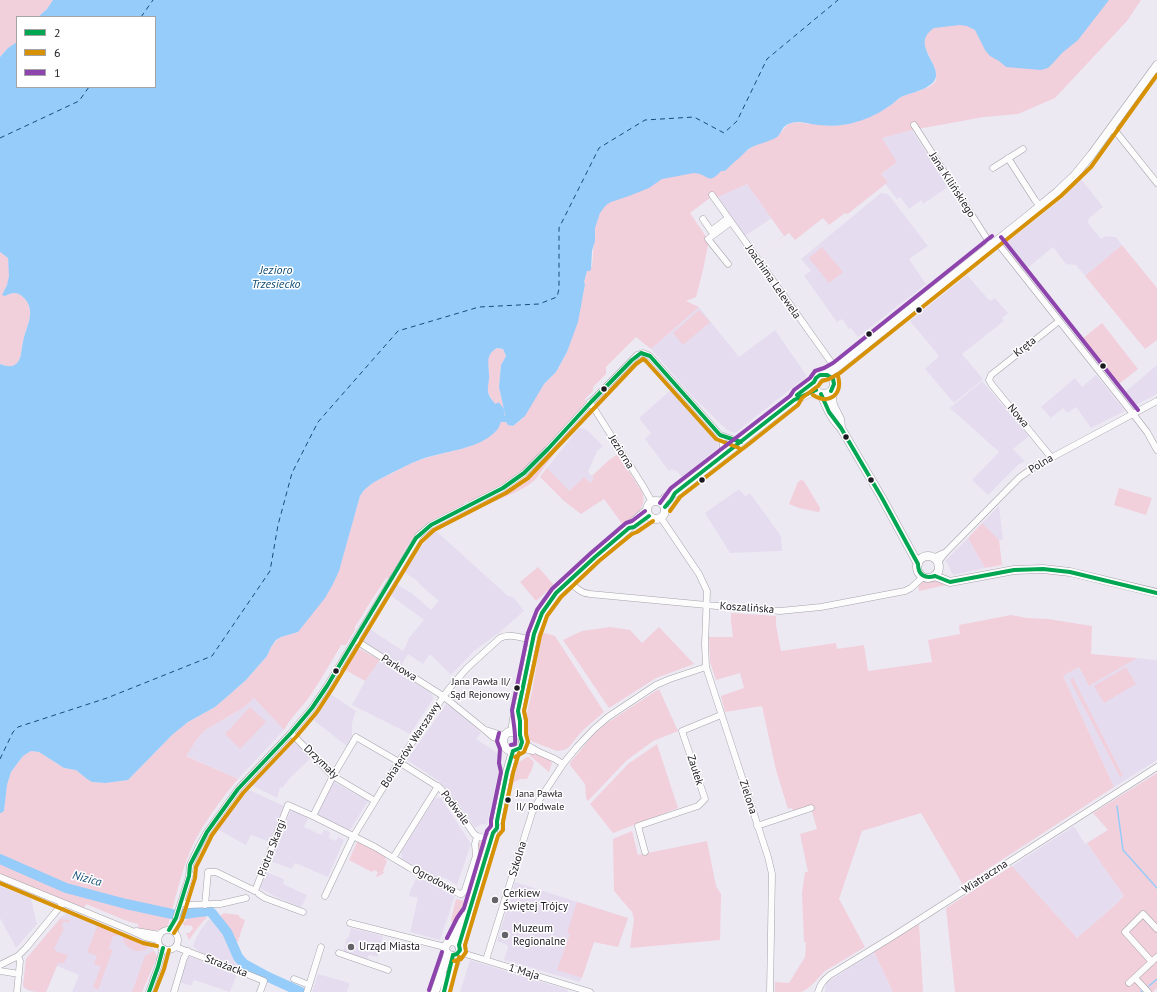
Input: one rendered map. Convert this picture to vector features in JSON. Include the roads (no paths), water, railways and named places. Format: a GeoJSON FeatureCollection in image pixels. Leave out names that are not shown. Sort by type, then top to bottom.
{"type":"FeatureCollection","features":[{"type":"Feature","properties":{"kind":"street"},"geometry":{"type":"LineString","coordinates":[[912,551],[924,557],[927,556],[936,560],[939,565],[936,574],[931,578],[923,577],[918,571],[918,564],[912,551],[841,428],[834,421],[817,389],[818,376],[829,376],[836,368],[1040,206],[1074,176],[1157,65]]}},
{"type":"Feature","properties":{"kind":"street","name":"Jana Kilińskiego"},"geometry":{"type":"LineString","coordinates":[[914,125],[993,243],[1059,321],[1133,414],[1147,432],[1157,450]]}},
{"type":"Feature","properties":{"kind":"street"},"geometry":{"type":"LineString","coordinates":[[1111,128],[1117,133],[1157,183]]}},
{"type":"Feature","properties":{"kind":"street"},"geometry":{"type":"LineString","coordinates":[[993,168],[1023,149]]}},
{"type":"Feature","properties":{"kind":"street"},"geometry":{"type":"LineString","coordinates":[[1008,158],[1040,206]]}},
{"type":"Feature","properties":{"kind":"street","name":"Joachima Lelewela"},"geometry":{"type":"LineString","coordinates":[[712,195],[836,368]]}},
{"type":"Feature","properties":{"kind":"street"},"geometry":{"type":"LineString","coordinates":[[702,220],[711,231],[730,220]]}},
{"type":"Feature","properties":{"kind":"street"},"geometry":{"type":"LineString","coordinates":[[728,264],[708,239],[730,220]]}},
{"type":"Feature","properties":{"kind":"street","name":"Kręta"},"geometry":{"type":"LineString","coordinates":[[992,374],[1059,321]]}},
{"type":"Feature","properties":{"kind":"street"},"geometry":{"type":"LineString","coordinates":[[172,931],[189,876],[194,866],[194,857],[198,846],[238,789],[291,733],[312,708],[419,535],[431,525],[503,488],[524,473],[548,449],[590,402],[638,354],[641,353],[646,354],[655,361],[720,435],[723,444],[722,457]]}},
{"type":"Feature","properties":{"kind":"street","name":"Nowa"},"geometry":{"type":"LineString","coordinates":[[992,374],[989,378],[990,383],[1052,457]]}},
{"type":"Feature","properties":{"kind":"street"},"geometry":{"type":"LineString","coordinates":[[829,376],[834,382],[834,387],[831,391],[833,404],[840,419],[841,428]]}},
{"type":"Feature","properties":{"kind":"street"},"geometry":{"type":"LineString","coordinates":[[663,505],[671,500],[675,493],[794,400],[817,389],[828,393],[831,391]]}},
{"type":"Feature","properties":{"kind":"street","name":"Polna"},"geometry":{"type":"LineString","coordinates":[[936,560],[945,553],[1017,480],[1030,470],[1157,401]]}},
{"type":"Feature","properties":{"kind":"street","name":"Jeziorna"},"geometry":{"type":"LineString","coordinates":[[590,402],[652,502]]}},
{"type":"Feature","properties":{"kind":"street"},"geometry":{"type":"LineString","coordinates":[[720,435],[741,442]]}},
{"type":"Feature","properties":{"kind":"street"},"geometry":{"type":"LineString","coordinates":[[658,501],[663,505],[665,514],[661,518],[655,520],[648,513],[648,507],[652,502],[658,501]]}},
{"type":"Feature","properties":{"kind":"street"},"geometry":{"type":"LineString","coordinates":[[435,992],[453,949],[462,921],[469,911],[492,837],[513,742],[520,721],[518,711],[533,640],[540,617],[546,606],[569,580],[629,528],[632,523],[648,513]]}},
{"type":"Feature","properties":{"kind":"street"},"geometry":{"type":"LineString","coordinates":[[661,518],[706,586],[706,605]]}},
{"type":"Feature","properties":{"kind":"street"},"geometry":{"type":"LineString","coordinates":[[918,564],[924,557]]}},
{"type":"Feature","properties":{"kind":"street"},"geometry":{"type":"LineString","coordinates":[[936,574],[950,582],[1014,570],[1043,569],[1070,572],[1157,593]]}},
{"type":"Feature","properties":{"kind":"street","name":"Koszalińska"},"geometry":{"type":"LineString","coordinates":[[569,580],[584,593],[774,611],[788,611],[816,608],[905,591],[911,588],[923,577]]}},
{"type":"Feature","properties":{"kind":"street","name":"Zielona"},"geometry":{"type":"LineString","coordinates":[[706,605],[706,667],[770,864],[772,878],[770,992]]}},
{"type":"Feature","properties":{"kind":"street","name":"Bohaterów Warszawy"},"geometry":{"type":"LineString","coordinates":[[325,896],[353,837],[375,801],[396,760],[443,696],[467,668],[500,638],[510,636],[533,640]]}},
{"type":"Feature","properties":{"kind":"street","name":"Parkowa"},"geometry":{"type":"LineString","coordinates":[[355,640],[443,696],[485,730],[513,742]]}},
{"type":"Feature","properties":{"kind":"street","name":"Szkolna"},"geometry":{"type":"LineString","coordinates":[[486,960],[532,813],[563,764],[577,746],[594,729],[633,699],[656,685],[706,667]]}},
{"type":"Feature","properties":{"kind":"street","name":"Zaułek"},"geometry":{"type":"LineString","coordinates":[[645,852],[638,826],[698,806],[705,799],[682,730],[721,715]]}},
{"type":"Feature","properties":{"kind":"street","name":"Drzymały"},"geometry":{"type":"LineString","coordinates":[[291,733],[333,776],[375,801]]}},
{"type":"Feature","properties":{"kind":"street","name":"Podwale"},"geometry":{"type":"LineString","coordinates":[[333,776],[356,737],[438,786],[454,805],[474,834],[477,836],[492,837]]}},
{"type":"Feature","properties":{"kind":"street"},"geometry":{"type":"LineString","coordinates":[[513,742],[554,758],[563,764]]}},
{"type":"Feature","properties":{"kind":"street","name":"Wiatraczna"},"geometry":{"type":"LineString","coordinates":[[818,992],[822,982],[830,975],[892,937],[1157,767]]}},
{"type":"Feature","properties":{"kind":"street"},"geometry":{"type":"LineString","coordinates":[[313,816],[333,776]]}},
{"type":"Feature","properties":{"kind":"street"},"geometry":{"type":"LineString","coordinates":[[393,858],[438,786]]}},
{"type":"Feature","properties":{"kind":"street","name":"Ogrodowa"},"geometry":{"type":"LineString","coordinates":[[288,805],[313,816],[457,893],[462,894],[465,890],[476,856],[475,844],[477,836]]}},
{"type":"Feature","properties":{"kind":"street","name":"Piotra Skargi"},"geometry":{"type":"LineString","coordinates":[[257,892],[288,805]]}},
{"type":"Feature","properties":{"kind":"street"},"geometry":{"type":"LineString","coordinates":[[757,826],[811,808]]}},
{"type":"Feature","properties":{"kind":"street"},"geometry":{"type":"LineString","coordinates":[[205,905],[208,872],[216,872],[257,892],[265,898],[303,912]]}},
{"type":"Feature","properties":{"kind":"street"},"geometry":{"type":"LineString","coordinates":[[0,877],[132,931],[159,937]]}},
{"type":"Feature","properties":{"kind":"street"},"geometry":{"type":"LineString","coordinates":[[181,902],[189,905],[205,905],[220,904],[246,898]]}},
{"type":"Feature","properties":{"kind":"street"},"geometry":{"type":"LineString","coordinates":[[0,965],[18,956],[63,903]]}},
{"type":"Feature","properties":{"kind":"street"},"geometry":{"type":"LineString","coordinates":[[1129,983],[1155,959],[1125,932],[1144,914],[1157,929]]}},
{"type":"Feature","properties":{"kind":"street","name":"1 Maja"},"geometry":{"type":"LineString","coordinates":[[350,923],[453,949],[590,992]]}},
{"type":"Feature","properties":{"kind":"street"},"geometry":{"type":"LineString","coordinates":[[165,930],[172,931],[178,936],[177,945],[171,950],[165,949],[159,944],[159,937],[165,930]]}},
{"type":"Feature","properties":{"kind":"street","name":"Strażacka"},"geometry":{"type":"LineString","coordinates":[[177,945],[188,951],[264,982],[260,992]]}},
{"type":"Feature","properties":{"kind":"street"},"geometry":{"type":"LineString","coordinates":[[294,979],[308,989],[321,947]]}},
{"type":"Feature","properties":{"kind":"street"},"geometry":{"type":"LineString","coordinates":[[149,992],[165,949]]}},
{"type":"Feature","properties":{"kind":"street"},"geometry":{"type":"LineString","coordinates":[[444,992],[451,975],[453,949]]}},
{"type":"Feature","properties":{"kind":"street"},"geometry":{"type":"LineString","coordinates":[[174,992],[184,958],[188,951]]}},
{"type":"Feature","properties":{"kind":"street"},"geometry":{"type":"LineString","coordinates":[[339,953],[388,970]]}},
{"type":"Feature","properties":{"kind":"street"},"geometry":{"type":"LineString","coordinates":[[18,956],[20,961],[18,992]]}},
{"type":"Feature","properties":{"kind":"street"},"geometry":{"type":"LineString","coordinates":[[0,971],[19,974]]}},
{"type":"Feature","properties":{"kind":"street"},"geometry":{"type":"LineString","coordinates":[[1135,978],[1148,992]]}},
{"type":"Feature","properties":{"kind":"water","name":"Jezioro Trzesiecko"},"geometry":{"type":"Polygon","coordinates":[[[53,0],[1109,0],[1078,40],[1062,53],[1048,68],[1041,70],[1006,67],[990,56],[985,50],[975,30],[967,26],[960,25],[934,28],[927,35],[925,43],[936,74],[934,81],[924,89],[901,97],[887,108],[851,124],[834,126],[795,122],[789,124],[784,127],[777,137],[750,148],[725,171],[721,171],[713,178],[708,178],[694,173],[662,179],[649,188],[606,205],[600,213],[595,228],[595,241],[592,251],[591,269],[590,271],[587,271],[578,322],[567,352],[556,372],[544,384],[525,416],[513,426],[507,424],[499,387],[501,365],[506,356],[503,349],[497,348],[491,353],[488,360],[488,390],[491,399],[500,410],[502,416],[497,430],[482,441],[462,449],[431,456],[412,463],[370,485],[365,490],[360,496],[339,571],[333,584],[325,598],[298,632],[276,640],[267,656],[246,680],[215,707],[188,722],[172,735],[128,780],[106,783],[92,782],[76,770],[64,768],[39,752],[31,751],[23,756],[11,772],[7,785],[4,811],[0,813],[0,364],[11,366],[15,365],[19,361],[30,318],[30,312],[27,301],[20,294],[14,293],[5,296],[2,295],[7,285],[9,276],[8,258],[0,252],[0,57],[8,48],[16,43],[16,88],[156,88],[156,16],[39,16],[47,9],[53,0]]]}},
{"type":"Feature","properties":{"kind":"waterway"},"geometry":{"type":"LineString","coordinates":[[498,406],[501,410],[502,419],[506,419]]}},
{"type":"Feature","properties":{"kind":"waterway"},"geometry":{"type":"LineString","coordinates":[[1117,806],[1123,850],[1157,888]]}},
{"type":"Feature","properties":{"kind":"waterway","name":"Nizica"},"geometry":{"type":"LineString","coordinates":[[0,859],[66,888],[126,904],[172,914]]}},
{"type":"Feature","properties":{"kind":"waterway","name":"Nizica"},"geometry":{"type":"LineString","coordinates":[[184,914],[207,911],[211,912],[227,932],[238,957],[244,964],[301,992]]}},
{"type":"Feature","properties":{"kind":"waterway"},"geometry":{"type":"LineString","coordinates":[[1149,986],[1157,979]]}},
{"type":"Feature","properties":{"kind":"place","name":"Jana Pawła II/ Sąd Rejonowy"},"geometry":{"type":"Point","coordinates":[517,688]}},
{"type":"Feature","properties":{"kind":"place","name":"Jana Pawła II/ Podwale"},"geometry":{"type":"Point","coordinates":[508,800]}},
{"type":"Feature","properties":{"kind":"place","name":"Cerkiew Świętej Trójcy"},"geometry":{"type":"Point","coordinates":[495,900]}},
{"type":"Feature","properties":{"kind":"place","name":"Muzeum Regionalne"},"geometry":{"type":"Point","coordinates":[505,935]}},
{"type":"Feature","properties":{"kind":"place","name":"Urząd Miasta"},"geometry":{"type":"Point","coordinates":[351,947]}}]}
